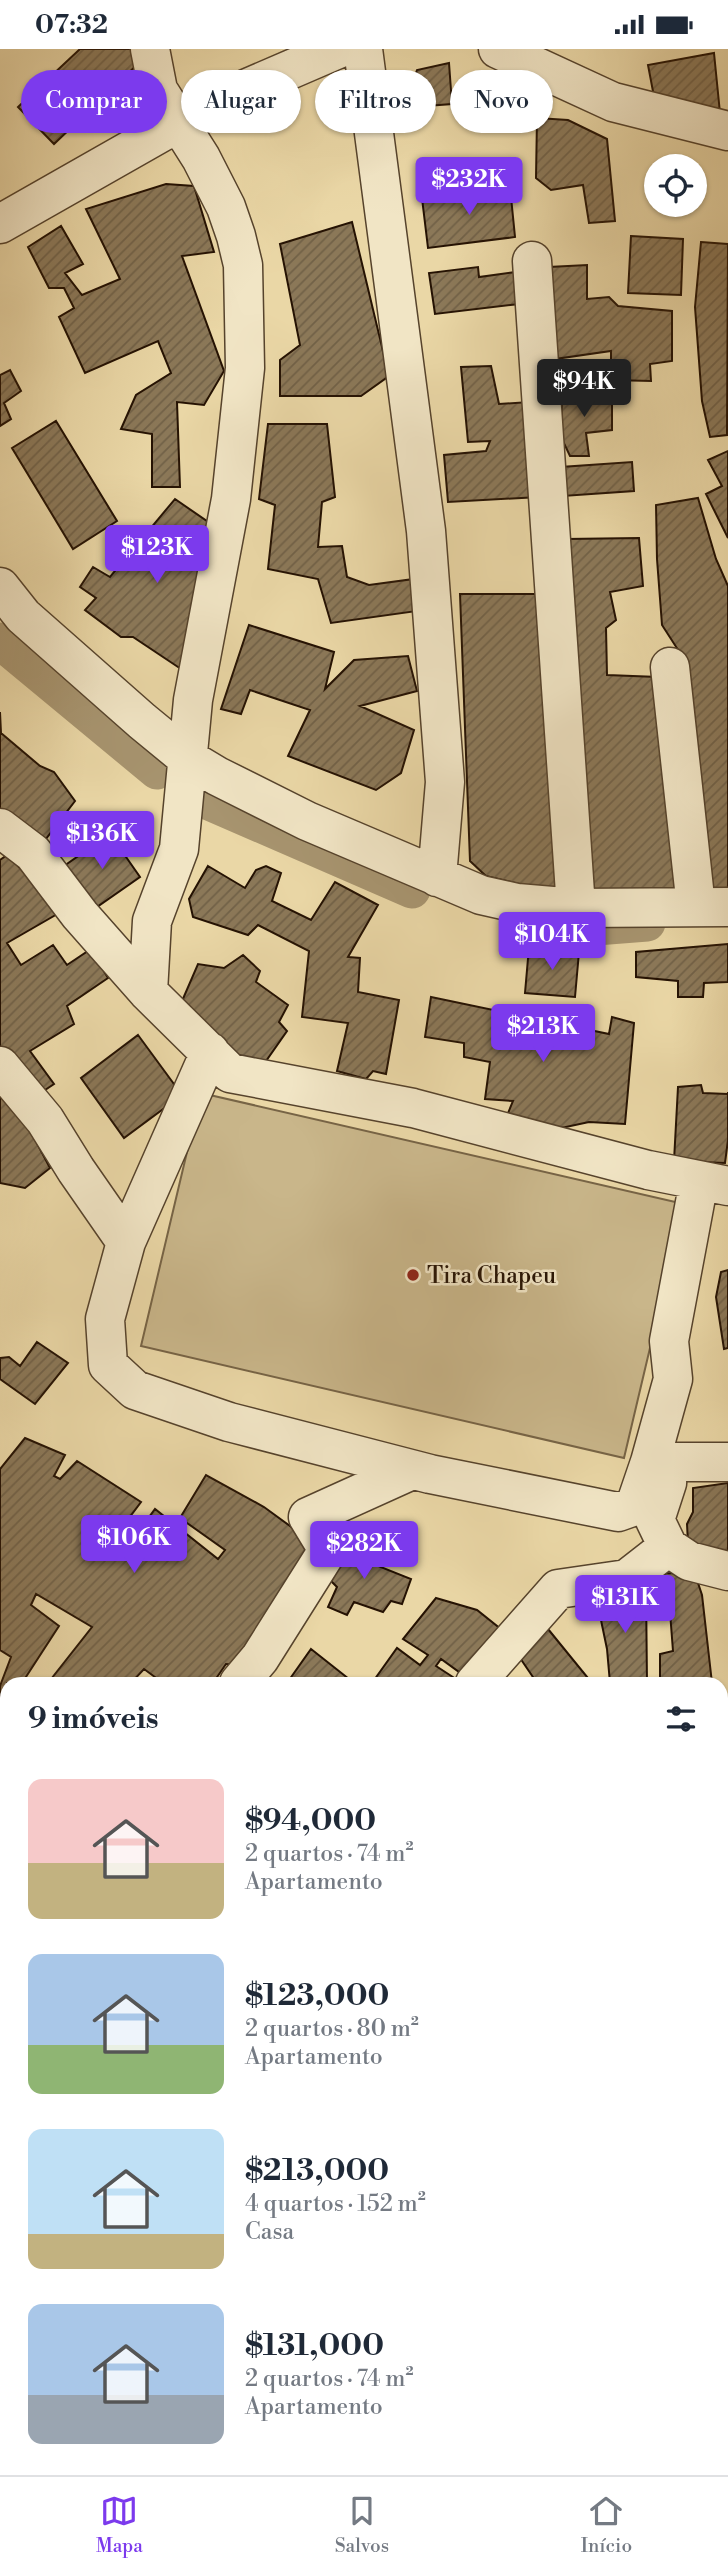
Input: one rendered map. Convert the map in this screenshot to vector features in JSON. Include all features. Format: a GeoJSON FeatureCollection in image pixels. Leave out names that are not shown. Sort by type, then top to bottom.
{"type":"FeatureCollection","features":[{"type":"Feature","properties":{"kind":"street"},"geometry":{"type":"LineString","coordinates":[[148,992],[152,921],[179,849],[193,700],[230,499],[245,368],[243,265],[236,236],[215,184],[158,90],[149,49]]}},
{"type":"Feature","properties":{"kind":"street"},"geometry":{"type":"LineString","coordinates":[[0,225],[178,121],[338,49]]}},
{"type":"Feature","properties":{"kind":"street"},"geometry":{"type":"LineString","coordinates":[[363,49],[426,531],[445,782],[437,877]]}},
{"type":"Feature","properties":{"kind":"street"},"geometry":{"type":"LineString","coordinates":[[498,49],[612,102],[728,131]]}},
{"type":"Feature","properties":{"kind":"street"},"geometry":{"type":"LineString","coordinates":[[531,261],[576,908]]}},
{"type":"Feature","properties":{"kind":"street"},"geometry":{"type":"LineString","coordinates":[[0,587],[23,616],[187,758],[307,821],[481,895],[517,904],[576,908],[712,907],[670,667]]}},
{"type":"Feature","properties":{"kind":"street"},"geometry":{"type":"LineString","coordinates":[[0,828],[33,853],[80,915],[148,992],[210,1052],[230,1073],[413,1108],[648,1170],[714,1184],[670,1341],[673,1379],[635,1506],[618,1512],[412,1469],[229,1422],[135,1390],[108,1365],[105,1319],[126,1242],[210,1052]]}},
{"type":"Feature","properties":{"kind":"street"},"geometry":{"type":"LineString","coordinates":[[0,1066],[45,1120],[126,1242]]}},
{"type":"Feature","properties":{"kind":"street"},"geometry":{"type":"LineString","coordinates":[[650,1462],[728,1462]]}},
{"type":"Feature","properties":{"kind":"street"},"geometry":{"type":"LineString","coordinates":[[650,1462],[667,1483],[655,1520],[668,1547],[689,1561],[728,1571]]}},
{"type":"Feature","properties":{"kind":"street"},"geometry":{"type":"LineString","coordinates":[[250,1671],[328,1550],[309,1517],[412,1469]]}},
{"type":"Feature","properties":{"kind":"street"},"geometry":{"type":"LineString","coordinates":[[480,1677],[558,1589],[627,1579],[668,1547]]}},
{"type":"Feature","properties":{"kind":"green space","name":"Tira Chapeu"},"geometry":{"type":"Polygon","coordinates":[[[201,1093],[684,1204],[624,1458],[141,1346],[201,1093]]]}},
{"type":"Feature","properties":{"kind":"building"},"geometry":{"type":"Polygon","coordinates":[[[80,49],[132,49],[142,60],[132,70],[58,70],[80,49]]]}},
{"type":"Feature","properties":{"kind":"building"},"geometry":{"type":"Polygon","coordinates":[[[714,53],[720,113],[655,102],[648,65],[714,53]]]}},
{"type":"Feature","properties":{"kind":"building"},"geometry":{"type":"Polygon","coordinates":[[[449,63],[450,104],[436,105],[436,70],[417,70],[449,63]]]}},
{"type":"Feature","properties":{"kind":"building"},"geometry":{"type":"Polygon","coordinates":[[[553,119],[568,120],[607,139],[615,221],[589,223],[583,185],[551,190],[536,178],[537,133],[553,133],[553,119]]]}},
{"type":"Feature","properties":{"kind":"building"},"geometry":{"type":"Polygon","coordinates":[[[43,133],[66,133],[54,144],[43,133]]]}},
{"type":"Feature","properties":{"kind":"building"},"geometry":{"type":"Polygon","coordinates":[[[166,184],[194,186],[214,252],[182,256],[224,371],[204,405],[177,402],[180,487],[152,487],[152,434],[121,429],[136,395],[171,373],[158,341],[85,373],[59,317],[74,308],[64,288],[49,288],[28,247],[61,226],[83,264],[65,273],[82,295],[120,279],[86,209],[166,184]]]}},
{"type":"Feature","properties":{"kind":"building"},"geometry":{"type":"Polygon","coordinates":[[[510,187],[515,237],[428,248],[422,198],[510,187]]]}},
{"type":"Feature","properties":{"kind":"building"},"geometry":{"type":"Polygon","coordinates":[[[352,222],[389,376],[361,396],[280,396],[280,360],[300,345],[280,244],[352,222]]]}},
{"type":"Feature","properties":{"kind":"building"},"geometry":{"type":"Polygon","coordinates":[[[631,236],[683,239],[681,295],[628,293],[631,236]]]}},
{"type":"Feature","properties":{"kind":"building"},"geometry":{"type":"Polygon","coordinates":[[[701,242],[728,244],[727,435],[710,437],[702,401],[695,307],[701,242]]]}},
{"type":"Feature","properties":{"kind":"building"},"geometry":{"type":"Polygon","coordinates":[[[587,265],[587,299],[609,297],[618,306],[672,311],[672,361],[650,364],[651,381],[611,380],[611,351],[555,359],[549,267],[587,265]]]}},
{"type":"Feature","properties":{"kind":"building"},"geometry":{"type":"Polygon","coordinates":[[[478,267],[479,277],[516,272],[519,304],[435,314],[429,273],[478,267]]]}},
{"type":"Feature","properties":{"kind":"building"},"geometry":{"type":"Polygon","coordinates":[[[491,366],[499,404],[529,402],[539,497],[448,502],[444,455],[486,451],[490,441],[468,442],[461,367],[491,366]]]}},
{"type":"Feature","properties":{"kind":"building"},"geometry":{"type":"Polygon","coordinates":[[[10,370],[21,391],[4,403],[11,419],[0,426],[0,375],[10,370]]]}},
{"type":"Feature","properties":{"kind":"building"},"geometry":{"type":"Polygon","coordinates":[[[562,391],[612,394],[612,430],[586,433],[589,456],[570,456],[561,437],[562,391]]]}},
{"type":"Feature","properties":{"kind":"building"},"geometry":{"type":"Polygon","coordinates":[[[56,421],[117,521],[73,549],[12,448],[56,421]]]}},
{"type":"Feature","properties":{"kind":"building"},"geometry":{"type":"Polygon","coordinates":[[[268,424],[327,424],[335,497],[322,502],[318,547],[342,546],[347,577],[369,585],[414,579],[417,611],[331,623],[318,579],[268,569],[275,505],[259,499],[268,424]]]}},
{"type":"Feature","properties":{"kind":"building"},"geometry":{"type":"Polygon","coordinates":[[[728,451],[728,538],[706,494],[722,486],[708,460],[728,451]]]}},
{"type":"Feature","properties":{"kind":"building"},"geometry":{"type":"Polygon","coordinates":[[[632,462],[634,491],[563,496],[561,467],[632,462]]]}},
{"type":"Feature","properties":{"kind":"building"},"geometry":{"type":"Polygon","coordinates":[[[698,498],[716,559],[728,586],[728,907],[715,910],[682,656],[662,625],[657,559],[656,505],[698,498]]]}},
{"type":"Feature","properties":{"kind":"building"},"geometry":{"type":"Polygon","coordinates":[[[175,499],[214,526],[203,537],[213,553],[181,669],[133,637],[121,637],[85,610],[96,598],[80,587],[93,567],[110,577],[175,499]]]}},
{"type":"Feature","properties":{"kind":"building"},"geometry":{"type":"Polygon","coordinates":[[[639,538],[643,586],[610,592],[616,620],[606,628],[607,675],[658,677],[681,903],[595,906],[566,539],[639,538]]]}},
{"type":"Feature","properties":{"kind":"building"},"geometry":{"type":"Polygon","coordinates":[[[460,594],[547,594],[566,895],[486,876],[470,861],[460,594]]]}},
{"type":"Feature","properties":{"kind":"building"},"geometry":{"type":"Polygon","coordinates":[[[249,625],[334,652],[325,689],[354,660],[408,656],[417,691],[360,706],[414,730],[401,773],[376,790],[288,756],[310,710],[250,690],[241,714],[221,709],[249,625]]]}},
{"type":"Feature","properties":{"kind":"building"},"geometry":{"type":"Polygon","coordinates":[[[0,712],[1,733],[40,766],[54,772],[75,801],[42,844],[0,811],[0,712]]]}},
{"type":"Feature","properties":{"kind":"building"},"geometry":{"type":"Polygon","coordinates":[[[110,834],[140,877],[94,909],[64,866],[110,834]]]}},
{"type":"Feature","properties":{"kind":"building"},"geometry":{"type":"Polygon","coordinates":[[[7,855],[40,888],[59,913],[7,943],[21,965],[53,945],[67,965],[91,949],[108,978],[67,1006],[74,1024],[30,1051],[54,1084],[42,1092],[0,1052],[0,860],[7,855]]]}},
{"type":"Feature","properties":{"kind":"building"},"geometry":{"type":"Polygon","coordinates":[[[208,866],[245,888],[256,870],[266,866],[281,873],[272,901],[311,920],[335,882],[378,905],[348,957],[360,958],[358,992],[399,1000],[386,1074],[373,1071],[366,1079],[337,1071],[348,1023],[302,1017],[309,951],[258,925],[248,935],[193,917],[189,899],[208,866]]]}},
{"type":"Feature","properties":{"kind":"building"},"geometry":{"type":"Polygon","coordinates":[[[728,944],[728,982],[704,983],[703,997],[678,997],[678,981],[636,977],[636,952],[728,944]]]}},
{"type":"Feature","properties":{"kind":"building"},"geometry":{"type":"Polygon","coordinates":[[[529,947],[579,952],[575,997],[525,993],[529,947]]]}},
{"type":"Feature","properties":{"kind":"building"},"geometry":{"type":"Polygon","coordinates":[[[243,955],[260,971],[256,982],[288,1005],[279,1022],[287,1031],[259,1071],[179,1008],[198,964],[224,968],[243,955]]]}},
{"type":"Feature","properties":{"kind":"building"},"geometry":{"type":"Polygon","coordinates":[[[431,997],[609,1034],[612,1017],[634,1023],[625,1124],[589,1122],[552,1130],[506,1118],[513,1101],[485,1099],[490,1062],[464,1057],[464,1043],[425,1037],[431,997]]]}},
{"type":"Feature","properties":{"kind":"building"},"geometry":{"type":"Polygon","coordinates":[[[138,1035],[182,1095],[124,1138],[81,1078],[138,1035]]]}},
{"type":"Feature","properties":{"kind":"building"},"geometry":{"type":"Polygon","coordinates":[[[701,1085],[703,1093],[728,1094],[725,1163],[674,1161],[678,1087],[701,1085]]]}},
{"type":"Feature","properties":{"kind":"building"},"geometry":{"type":"Polygon","coordinates":[[[0,1092],[29,1128],[50,1168],[25,1188],[0,1183],[0,1092]]]}},
{"type":"Feature","properties":{"kind":"building"},"geometry":{"type":"Polygon","coordinates":[[[728,1270],[728,1348],[724,1349],[716,1297],[721,1272],[728,1270]]]}},
{"type":"Feature","properties":{"kind":"building"},"geometry":{"type":"Polygon","coordinates":[[[37,1342],[68,1363],[35,1404],[0,1379],[0,1358],[9,1357],[20,1366],[37,1342]]]}},
{"type":"Feature","properties":{"kind":"building"},"geometry":{"type":"Polygon","coordinates":[[[25,1438],[65,1455],[54,1476],[60,1479],[77,1461],[141,1502],[117,1534],[130,1543],[155,1509],[218,1559],[225,1550],[180,1518],[206,1475],[264,1507],[316,1545],[238,1665],[226,1664],[217,1677],[155,1677],[144,1669],[137,1677],[53,1677],[92,1627],[36,1594],[31,1605],[59,1626],[26,1677],[3,1677],[11,1657],[0,1650],[0,1469],[25,1438]]]}},
{"type":"Feature","properties":{"kind":"building"},"geometry":{"type":"Polygon","coordinates":[[[728,1483],[728,1552],[688,1543],[687,1524],[693,1512],[693,1488],[728,1483]]]}},
{"type":"Feature","properties":{"kind":"building"},"geometry":{"type":"Polygon","coordinates":[[[336,1533],[371,1548],[368,1562],[411,1579],[402,1604],[391,1601],[383,1612],[354,1602],[347,1615],[328,1607],[337,1587],[326,1576],[336,1561],[353,1562],[355,1555],[333,1541],[336,1533]]]}},
{"type":"Feature","properties":{"kind":"building"},"geometry":{"type":"Polygon","coordinates":[[[666,1573],[695,1574],[702,1595],[711,1677],[660,1677],[660,1654],[673,1651],[670,1612],[659,1603],[656,1586],[666,1573]]]}},
{"type":"Feature","properties":{"kind":"building"},"geometry":{"type":"Polygon","coordinates":[[[646,1588],[647,1677],[609,1677],[607,1649],[596,1596],[646,1588]]]}},
{"type":"Feature","properties":{"kind":"building"},"geometry":{"type":"Polygon","coordinates":[[[436,1598],[477,1610],[502,1630],[466,1677],[441,1659],[436,1666],[453,1677],[376,1677],[397,1648],[420,1665],[428,1655],[403,1639],[436,1598]]]}},
{"type":"Feature","properties":{"kind":"building"},"geometry":{"type":"Polygon","coordinates":[[[548,1629],[587,1677],[533,1677],[518,1655],[548,1629]]]}},
{"type":"Feature","properties":{"kind":"building"},"geometry":{"type":"Polygon","coordinates":[[[311,1649],[346,1677],[291,1677],[311,1649]]]}},
{"type":"Feature","properties":{"kind":"waterway"},"geometry":{"type":"LineString","coordinates":[[0,641],[157,771]]}},
{"type":"Feature","properties":{"kind":"waterway"},"geometry":{"type":"LineString","coordinates":[[207,801],[412,890]]}},
{"type":"Feature","properties":{"kind":"waterway"},"geometry":{"type":"LineString","coordinates":[[583,928],[647,923]]}},
{"type":"Feature","properties":{"kind":"place","name":"Tira Chapeu"},"geometry":{"type":"Point","coordinates":[413,1275]}}]}
